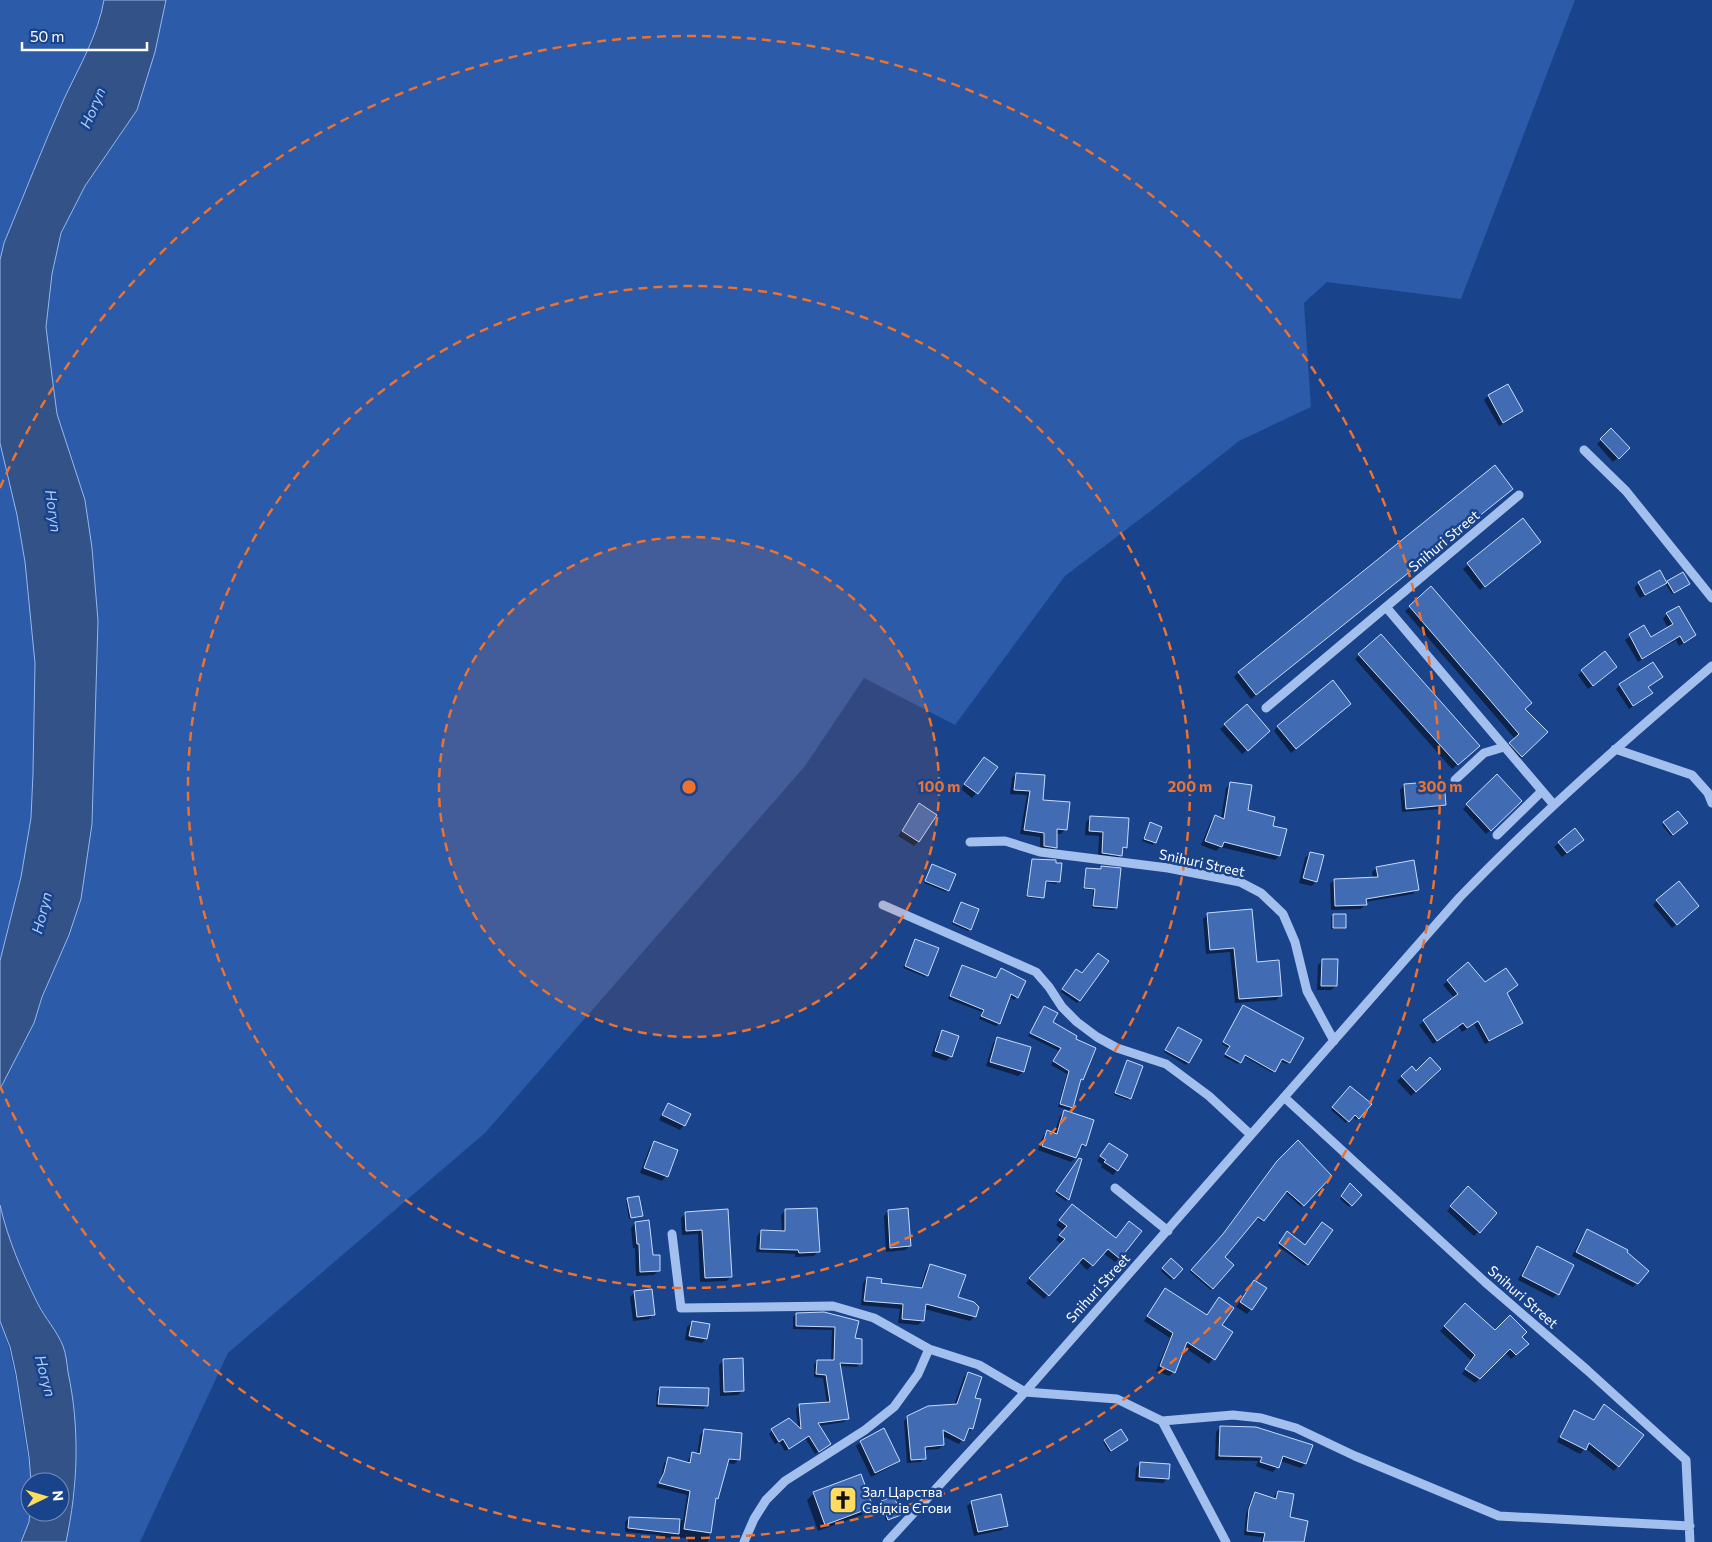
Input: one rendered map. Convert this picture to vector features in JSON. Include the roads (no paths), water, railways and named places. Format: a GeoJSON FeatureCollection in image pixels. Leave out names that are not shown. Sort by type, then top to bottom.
{"type":"FeatureCollection","features":[{"type":"Feature","properties":{"kind":"street"},"geometry":{"type":"LineString","coordinates":[[1584,450],[1626,491],[1712,598]]}},
{"type":"Feature","properties":{"kind":"street","name":"Snihuri Street"},"geometry":{"type":"LineString","coordinates":[[1266,708],[1519,495]]}},
{"type":"Feature","properties":{"kind":"street"},"geometry":{"type":"LineString","coordinates":[[1386,607],[1554,805]]}},
{"type":"Feature","properties":{"kind":"street","name":"Snihuri Street"},"geometry":{"type":"LineString","coordinates":[[887,1542],[1025,1392],[1460,897],[1495,861],[1615,749],[1712,666]]}},
{"type":"Feature","properties":{"kind":"street"},"geometry":{"type":"LineString","coordinates":[[1455,780],[1484,753],[1504,747]]}},
{"type":"Feature","properties":{"kind":"street"},"geometry":{"type":"LineString","coordinates":[[1615,749],[1692,775],[1708,793],[1712,804]]}},
{"type":"Feature","properties":{"kind":"street"},"geometry":{"type":"LineString","coordinates":[[1497,835],[1542,791]]}},
{"type":"Feature","properties":{"kind":"street","name":"Snihuri Street"},"geometry":{"type":"LineString","coordinates":[[970,842],[1004,841],[1040,852],[1168,868],[1240,882],[1261,894],[1283,914],[1295,942],[1307,990],[1334,1042]]}},
{"type":"Feature","properties":{"kind":"street"},"geometry":{"type":"LineString","coordinates":[[883,905],[1036,972],[1062,1007],[1077,1022],[1097,1037],[1117,1048],[1166,1064],[1209,1096],[1251,1135]]}},
{"type":"Feature","properties":{"kind":"street","name":"Snihuri Street"},"geometry":{"type":"LineString","coordinates":[[1284,1097],[1485,1282],[1587,1370],[1686,1460],[1690,1542]]}},
{"type":"Feature","properties":{"kind":"street"},"geometry":{"type":"LineString","coordinates":[[1115,1188],[1168,1231]]}},
{"type":"Feature","properties":{"kind":"street"},"geometry":{"type":"LineString","coordinates":[[672,1234],[682,1308],[833,1306],[874,1318],[929,1349],[979,1365],[1025,1392],[1117,1399],[1162,1421],[1232,1416],[1261,1418],[1296,1428],[1355,1456],[1499,1516],[1690,1526]]}},
{"type":"Feature","properties":{"kind":"street"},"geometry":{"type":"LineString","coordinates":[[744,1542],[754,1519],[766,1500],[785,1482],[865,1430],[894,1407],[918,1374],[929,1349]]}},
{"type":"Feature","properties":{"kind":"street"},"geometry":{"type":"LineString","coordinates":[[1162,1421],[1226,1542]]}},
{"type":"Feature","properties":{"kind":"water","name":"Horyn"},"geometry":{"type":"Polygon","coordinates":[[[104,0],[166,0],[155,52],[137,110],[85,186],[61,233],[52,274],[46,327],[57,414],[85,500],[92,548],[98,621],[92,824],[81,899],[69,935],[42,997],[34,1023],[0,1089],[0,961],[21,877],[31,818],[35,663],[25,562],[17,515],[0,443],[0,260],[4,243],[41,153],[93,38],[104,0]]]}},
{"type":"Feature","properties":{"kind":"water","name":"Horyn"},"geometry":{"type":"Polygon","coordinates":[[[0,1205],[11,1243],[21,1268],[38,1304],[60,1340],[66,1356],[76,1436],[75,1478],[70,1521],[70,1472],[30,1472],[16,1374],[10,1347],[0,1321],[0,1205]]]}},
{"type":"Feature","properties":{"kind":"water"},"geometry":{"type":"Polygon","coordinates":[[[29,1522],[70,1522],[66,1542],[21,1542],[29,1522]]]}},
{"type":"Feature","properties":{"kind":"place","name":"Зал Царства Свідків Єгови"},"geometry":{"type":"Point","coordinates":[843,1500]}}]}
